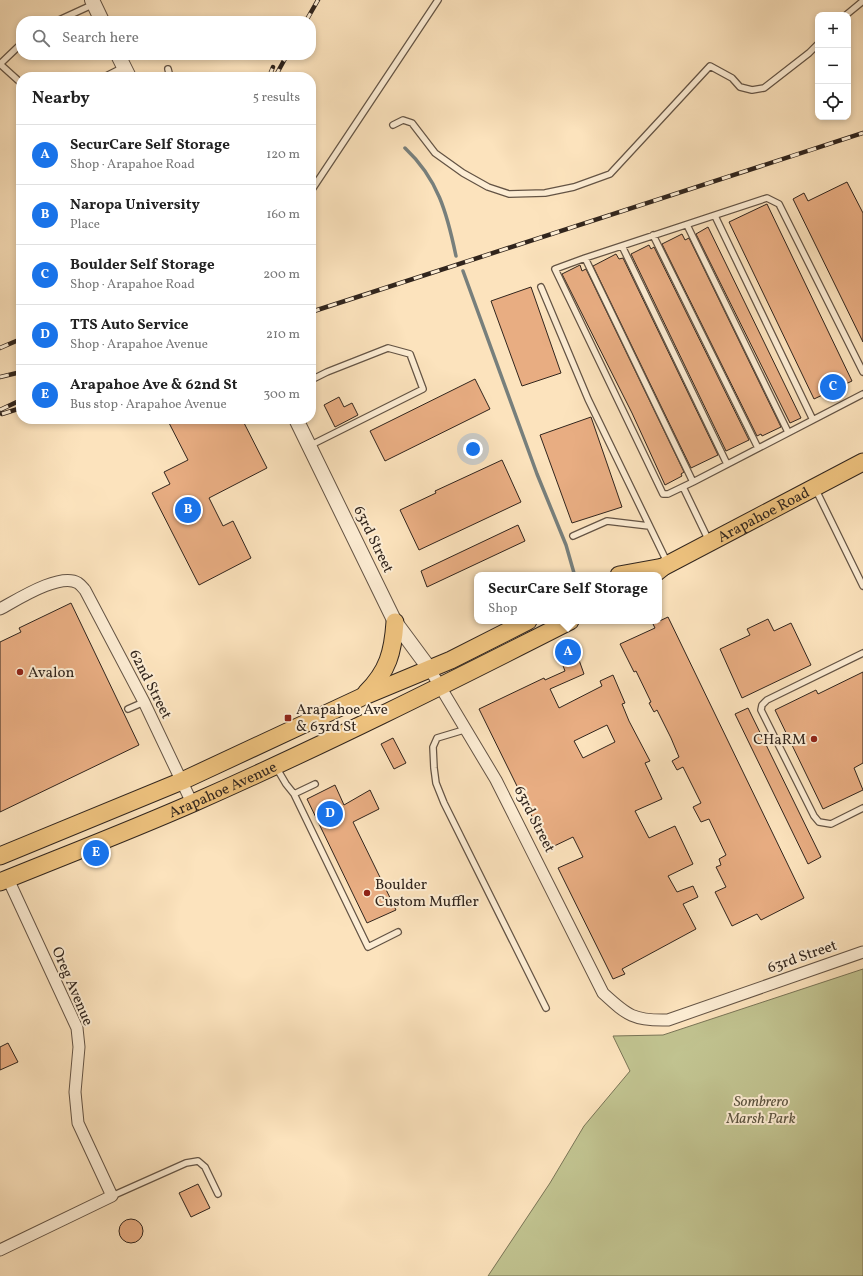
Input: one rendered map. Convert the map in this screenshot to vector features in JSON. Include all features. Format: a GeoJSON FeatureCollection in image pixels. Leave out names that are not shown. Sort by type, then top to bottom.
{"type":"FeatureCollection","features":[{"type":"Feature","properties":{"kind":"main road","name":"Arapahoe Road"},"geometry":{"type":"LineString","coordinates":[[640,572],[661,569],[863,462]]}},
{"type":"Feature","properties":{"kind":"main road"},"geometry":{"type":"LineString","coordinates":[[362,697],[384,672],[394,640],[395,622]]}},
{"type":"Feature","properties":{"kind":"main road"},"geometry":{"type":"LineString","coordinates":[[429,668],[522,624]]}},
{"type":"Feature","properties":{"kind":"main road"},"geometry":{"type":"LineString","coordinates":[[440,685],[564,624]]}},
{"type":"Feature","properties":{"kind":"main road","name":"Arapahoe Avenue"},"geometry":{"type":"LineString","coordinates":[[0,856],[182,781],[362,697],[429,668]]}},
{"type":"Feature","properties":{"kind":"main road","name":"Arapahoe Avenue"},"geometry":{"type":"LineString","coordinates":[[4,881],[192,803],[275,765],[440,685]]}},
{"type":"Feature","properties":{"kind":"street"},"geometry":{"type":"LineString","coordinates":[[93,2],[100,16]]}},
{"type":"Feature","properties":{"kind":"street","name":"63rd Street"},"geometry":{"type":"LineString","coordinates":[[298,424],[395,622],[440,685],[496,780],[603,993],[622,1010],[634,1018],[648,1021],[668,1020],[863,952]]}},
{"type":"Feature","properties":{"kind":"street","name":"62nd Street"},"geometry":{"type":"LineString","coordinates":[[0,609],[50,584],[60,581],[78,583],[90,597],[144,702],[192,803]]}},
{"type":"Feature","properties":{"kind":"street","name":"Oreg Avenue"},"geometry":{"type":"LineString","coordinates":[[4,881],[78,1028],[79,1047],[75,1092],[78,1123],[112,1196]]}},
{"type":"Feature","properties":{"kind":"street"},"geometry":{"type":"LineString","coordinates":[[0,1250],[112,1196]]}},
{"type":"Feature","properties":{"kind":"lane"},"geometry":{"type":"LineString","coordinates":[[316,183],[438,0]]}},
{"type":"Feature","properties":{"kind":"lane"},"geometry":{"type":"LineString","coordinates":[[850,12],[863,1]]}},
{"type":"Feature","properties":{"kind":"lane"},"geometry":{"type":"LineString","coordinates":[[66,16],[93,2]]}},
{"type":"Feature","properties":{"kind":"lane"},"geometry":{"type":"LineString","coordinates":[[393,125],[403,120],[412,123],[435,153],[463,173],[488,187],[509,194],[545,193],[574,187],[610,174],[710,66],[732,78],[740,87],[752,90],[764,88],[815,47]]}},
{"type":"Feature","properties":{"kind":"lane"},"geometry":{"type":"LineString","coordinates":[[16,49],[0,64],[16,78]]}},
{"type":"Feature","properties":{"kind":"lane"},"geometry":{"type":"LineString","coordinates":[[113,72],[124,66]]}},
{"type":"Feature","properties":{"kind":"lane"},"geometry":{"type":"LineString","coordinates":[[863,372],[779,204],[767,198],[555,269],[663,494],[668,494],[683,487],[863,394]]}},
{"type":"Feature","properties":{"kind":"lane"},"geometry":{"type":"LineString","coordinates":[[715,216],[813,420]]}},
{"type":"Feature","properties":{"kind":"lane"},"geometry":{"type":"LineString","coordinates":[[687,225],[788,432]]}},
{"type":"Feature","properties":{"kind":"lane"},"geometry":{"type":"LineString","coordinates":[[653,235],[758,448]]}},
{"type":"Feature","properties":{"kind":"lane"},"geometry":{"type":"LineString","coordinates":[[622,246],[727,464]]}},
{"type":"Feature","properties":{"kind":"lane"},"geometry":{"type":"LineString","coordinates":[[585,258],[693,482]]}},
{"type":"Feature","properties":{"kind":"lane"},"geometry":{"type":"LineString","coordinates":[[541,287],[588,399],[650,526],[661,569]]}},
{"type":"Feature","properties":{"kind":"lane"},"geometry":{"type":"LineString","coordinates":[[309,446],[423,389],[410,354],[388,348],[316,378]]}},
{"type":"Feature","properties":{"kind":"lane"},"geometry":{"type":"LineString","coordinates":[[683,487],[710,543]]}},
{"type":"Feature","properties":{"kind":"lane"},"geometry":{"type":"LineString","coordinates":[[814,488],[863,586]]}},
{"type":"Feature","properties":{"kind":"lane"},"geometry":{"type":"LineString","coordinates":[[572,536],[607,521],[650,526]]}},
{"type":"Feature","properties":{"kind":"lane"},"geometry":{"type":"LineString","coordinates":[[863,653],[767,700],[762,704],[761,710],[814,816],[819,822],[831,824],[863,808]]}},
{"type":"Feature","properties":{"kind":"lane"},"geometry":{"type":"LineString","coordinates":[[128,709],[144,702]]}},
{"type":"Feature","properties":{"kind":"lane"},"geometry":{"type":"LineString","coordinates":[[467,729],[437,738],[433,747],[436,784],[474,865],[546,1008]]}},
{"type":"Feature","properties":{"kind":"lane"},"geometry":{"type":"LineString","coordinates":[[275,765],[286,784],[294,794],[368,947],[398,932]]}},
{"type":"Feature","properties":{"kind":"lane"},"geometry":{"type":"LineString","coordinates":[[294,794],[314,784]]}},
{"type":"Feature","properties":{"kind":"lane"},"geometry":{"type":"LineString","coordinates":[[112,1196],[186,1163],[198,1161],[206,1167],[218,1194]]}},
{"type":"Feature","properties":{"kind":"green space","name":"Sombrero Marsh Park"},"geometry":{"type":"Polygon","coordinates":[[[863,969],[863,1276],[488,1276],[550,1183],[584,1126],[630,1071],[613,1036],[663,1035],[863,969]]]}},
{"type":"Feature","properties":{"kind":"building"},"geometry":{"type":"Polygon","coordinates":[[[847,182],[863,213],[863,342],[793,199],[804,193],[808,201],[847,182]]]}},
{"type":"Feature","properties":{"kind":"building"},"geometry":{"type":"Polygon","coordinates":[[[767,204],[852,381],[814,399],[729,222],[767,204]]]}},
{"type":"Feature","properties":{"kind":"building"},"geometry":{"type":"Polygon","coordinates":[[[708,227],[801,418],[790,423],[696,234],[708,227]]]}},
{"type":"Feature","properties":{"kind":"building"},"geometry":{"type":"Polygon","coordinates":[[[682,234],[685,240],[689,238],[781,427],[762,436],[761,434],[757,436],[662,244],[682,234]]]}},
{"type":"Feature","properties":{"kind":"building"},"geometry":{"type":"Polygon","coordinates":[[[649,245],[651,249],[654,247],[749,440],[726,451],[631,254],[649,245]]]}},
{"type":"Feature","properties":{"kind":"building"},"geometry":{"type":"Polygon","coordinates":[[[616,254],[619,259],[623,258],[718,455],[691,468],[593,266],[616,254]]]}},
{"type":"Feature","properties":{"kind":"building"},"geometry":{"type":"Polygon","coordinates":[[[580,265],[582,271],[586,269],[684,472],[681,474],[682,476],[665,485],[632,413],[562,274],[580,265]]]}},
{"type":"Feature","properties":{"kind":"building"},"geometry":{"type":"Polygon","coordinates":[[[531,287],[561,373],[522,386],[491,301],[531,287]]]}},
{"type":"Feature","properties":{"kind":"building"},"geometry":{"type":"Polygon","coordinates":[[[475,379],[490,409],[385,461],[370,431],[475,379]]]}},
{"type":"Feature","properties":{"kind":"building"},"geometry":{"type":"Polygon","coordinates":[[[339,397],[344,407],[352,403],[358,415],[335,427],[324,405],[339,397]]]}},
{"type":"Feature","properties":{"kind":"building"},"geometry":{"type":"Polygon","coordinates":[[[591,417],[622,507],[572,523],[540,435],[591,417]]]}},
{"type":"Feature","properties":{"kind":"building"},"geometry":{"type":"Polygon","coordinates":[[[170,424],[245,424],[267,468],[209,498],[223,526],[233,521],[251,558],[199,585],[152,493],[170,484],[164,472],[188,460],[170,424]]]}},
{"type":"Feature","properties":{"kind":"building"},"geometry":{"type":"Polygon","coordinates":[[[502,460],[521,502],[419,550],[400,510],[436,493],[435,491],[502,460]]]}},
{"type":"Feature","properties":{"kind":"building"},"geometry":{"type":"Polygon","coordinates":[[[518,525],[525,541],[427,587],[421,571],[518,525]]]}},
{"type":"Feature","properties":{"kind":"building"},"geometry":{"type":"Polygon","coordinates":[[[71,603],[139,745],[0,812],[0,642],[21,632],[19,628],[71,603]]]}},
{"type":"Feature","properties":{"kind":"building"},"geometry":{"type":"Polygon","coordinates":[[[668,617],[804,898],[761,920],[757,914],[732,926],[715,892],[726,887],[716,867],[721,865],[719,859],[726,855],[709,819],[701,822],[693,807],[701,803],[683,767],[677,770],[672,761],[679,757],[671,738],[657,710],[654,712],[649,703],[651,702],[636,671],[634,672],[620,644],[655,628],[653,624],[662,624],[662,620],[668,617]]]}},
{"type":"Feature","properties":{"kind":"building"},"geometry":{"type":"Polygon","coordinates":[[[768,619],[774,631],[791,623],[811,665],[742,698],[720,649],[750,635],[747,629],[768,619]]]}},
{"type":"Feature","properties":{"kind":"building"},"geometry":{"type":"Polygon","coordinates":[[[573,643],[584,674],[550,689],[559,708],[602,686],[600,681],[613,675],[625,703],[622,704],[629,721],[650,761],[645,763],[662,799],[635,811],[649,838],[675,826],[693,864],[668,876],[677,892],[693,886],[698,897],[683,904],[696,929],[622,969],[625,974],[613,979],[558,868],[583,857],[573,837],[548,849],[479,709],[544,678],[545,680],[565,671],[557,650],[573,643]],[[607,725],[574,741],[583,758],[615,742],[607,725]]]}},
{"type":"Feature","properties":{"kind":"building","name":"CHaRM"},"geometry":{"type":"Polygon","coordinates":[[[863,672],[863,763],[854,768],[863,790],[823,809],[775,710],[816,690],[818,694],[863,672]]]}},
{"type":"Feature","properties":{"kind":"building"},"geometry":{"type":"Polygon","coordinates":[[[748,708],[821,857],[808,864],[735,714],[748,708]]]}},
{"type":"Feature","properties":{"kind":"building"},"geometry":{"type":"Polygon","coordinates":[[[393,738],[406,763],[394,769],[381,744],[393,738]]]}},
{"type":"Feature","properties":{"kind":"building"},"geometry":{"type":"Polygon","coordinates":[[[335,785],[344,805],[370,790],[379,809],[353,822],[396,910],[367,923],[307,799],[335,785]]]}},
{"type":"Feature","properties":{"kind":"building"},"geometry":{"type":"Polygon","coordinates":[[[8,1043],[18,1062],[0,1070],[0,1047],[8,1043]]]}},
{"type":"Feature","properties":{"kind":"building"},"geometry":{"type":"Polygon","coordinates":[[[198,1184],[210,1208],[191,1217],[179,1193],[198,1184]]]}},
{"type":"Feature","properties":{"kind":"building"},"geometry":{"type":"Polygon","coordinates":[[[131,1219],[136,1220],[142,1226],[142,1236],[136,1242],[131,1243],[126,1242],[120,1236],[119,1231],[120,1226],[126,1220],[131,1219]]]}},
{"type":"Feature","properties":{"kind":"waterway"},"geometry":{"type":"LineString","coordinates":[[405,148],[426,172],[440,198],[449,225],[456,256]]}},
{"type":"Feature","properties":{"kind":"waterway"},"geometry":{"type":"LineString","coordinates":[[463,271],[537,474],[566,545],[574,572]]}},
{"type":"Feature","properties":{"kind":"railway"},"geometry":{"type":"LineString","coordinates":[[309,16],[318,0]]}},
{"type":"Feature","properties":{"kind":"railway"},"geometry":{"type":"LineString","coordinates":[[278,72],[284,60]]}},
{"type":"Feature","properties":{"kind":"railway"},"geometry":{"type":"LineString","coordinates":[[271,72],[273,67]]}},
{"type":"Feature","properties":{"kind":"railway"},"geometry":{"type":"LineString","coordinates":[[316,310],[863,133]]}},
{"type":"Feature","properties":{"kind":"railway"},"geometry":{"type":"LineString","coordinates":[[0,348],[16,341]]}},
{"type":"Feature","properties":{"kind":"railway"},"geometry":{"type":"LineString","coordinates":[[0,377],[16,373]]}},
{"type":"Feature","properties":{"kind":"railway"},"geometry":{"type":"LineString","coordinates":[[0,410],[16,402]]}},
{"type":"Feature","properties":{"kind":"railway"},"geometry":{"type":"LineString","coordinates":[[2,414],[16,410]]}},
{"type":"Feature","properties":{"kind":"place","name":"Boulder Self Storage"},"geometry":{"type":"Point","coordinates":[833,387]}},
{"type":"Feature","properties":{"kind":"place","name":"Naropa University"},"geometry":{"type":"Point","coordinates":[188,510]}},
{"type":"Feature","properties":{"kind":"place","name":"SecurCare Self Storage"},"geometry":{"type":"Point","coordinates":[568,652]}},
{"type":"Feature","properties":{"kind":"place","name":"Avalon"},"geometry":{"type":"Point","coordinates":[20,672]}},
{"type":"Feature","properties":{"kind":"place","name":"Arapahoe Ave & 63rd St"},"geometry":{"type":"Point","coordinates":[288,718]}},
{"type":"Feature","properties":{"kind":"place","name":"CHaRM"},"geometry":{"type":"Point","coordinates":[814,739]}},
{"type":"Feature","properties":{"kind":"place","name":"TTS Auto Service"},"geometry":{"type":"Point","coordinates":[330,814]}},
{"type":"Feature","properties":{"kind":"place","name":"Arapahoe Ave & 62nd St"},"geometry":{"type":"Point","coordinates":[96,853]}},
{"type":"Feature","properties":{"kind":"place","name":"Boulder Custom Muffler"},"geometry":{"type":"Point","coordinates":[367,893]}}]}
